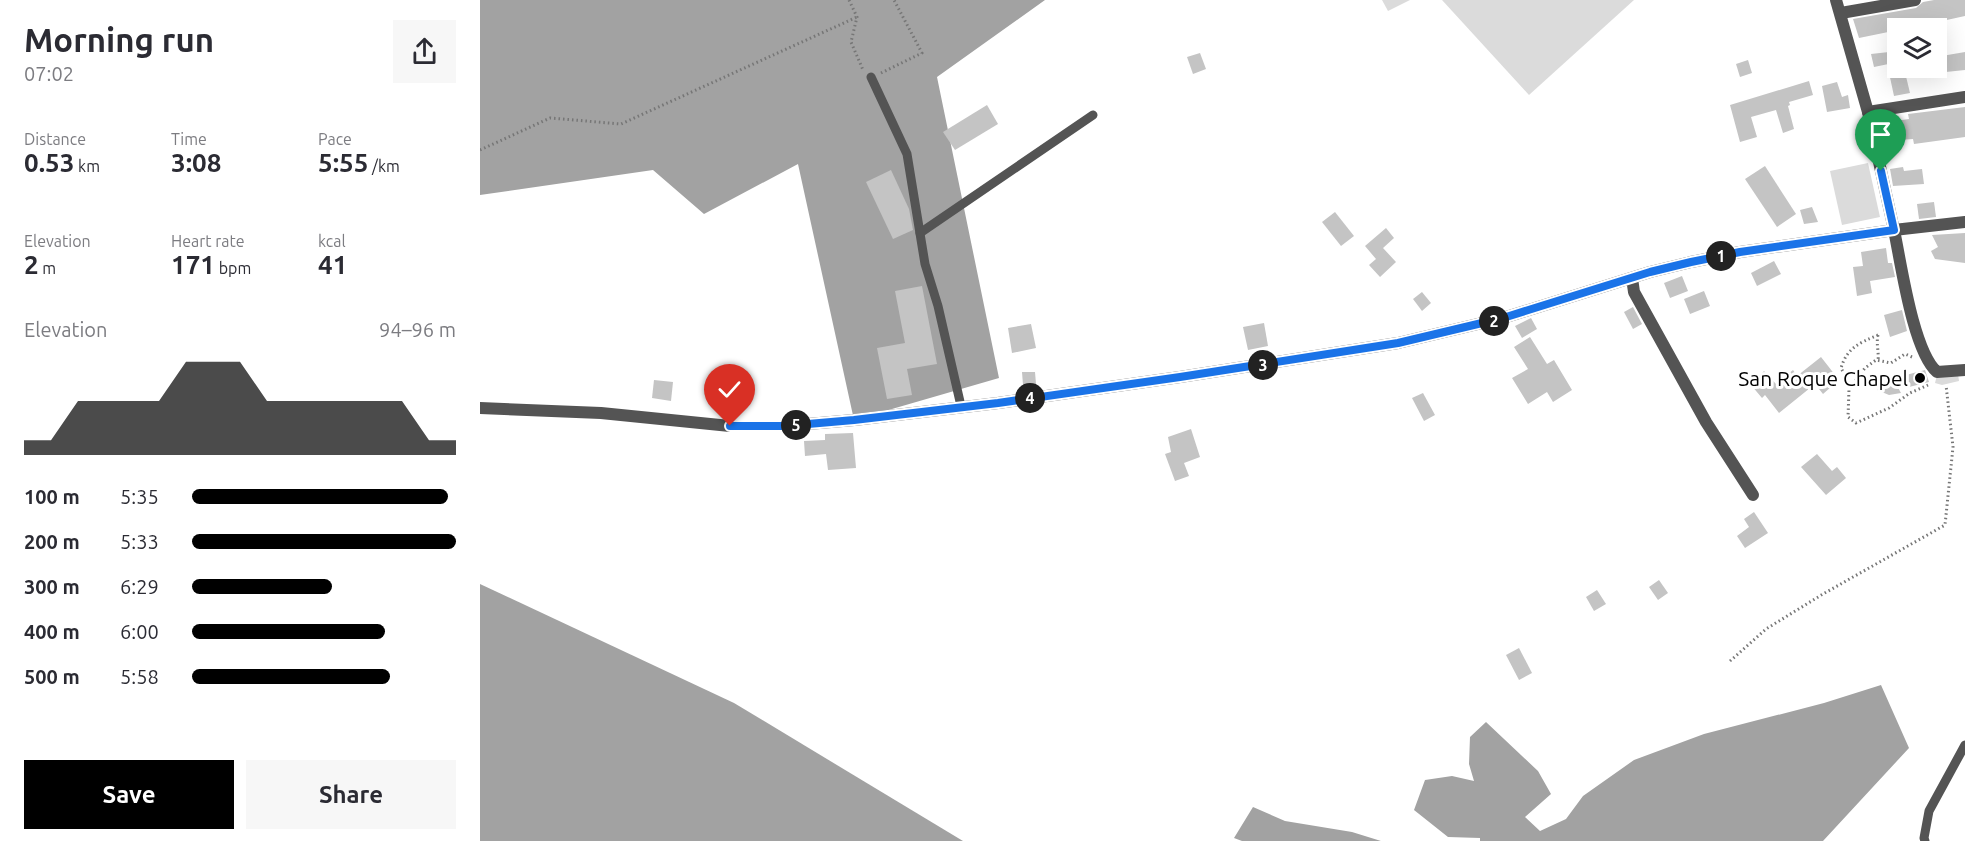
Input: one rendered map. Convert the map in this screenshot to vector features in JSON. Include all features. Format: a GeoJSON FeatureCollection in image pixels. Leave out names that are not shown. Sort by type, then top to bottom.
{"type":"FeatureCollection","features":[{"type":"Feature","properties":{"kind":"street"},"geometry":{"type":"LineString","coordinates":[[1836,0],[1868,112],[1909,302],[1924,356],[1937,372],[1965,370]]}},
{"type":"Feature","properties":{"kind":"street"},"geometry":{"type":"LineString","coordinates":[[1841,13],[1915,0]]}},
{"type":"Feature","properties":{"kind":"street"},"geometry":{"type":"LineString","coordinates":[[1868,112],[1965,97]]}},
{"type":"Feature","properties":{"kind":"street"},"geometry":{"type":"LineString","coordinates":[[480,408],[601,413],[730,426],[785,426],[854,420],[1192,375],[1398,343],[1503,318],[1691,262],[1740,252],[1965,222]]}},
{"type":"Feature","properties":{"kind":"street"},"geometry":{"type":"LineString","coordinates":[[1632,278],[1634,292],[1706,422],[1753,495]]}},
{"type":"Feature","properties":{"kind":"lane"},"geometry":{"type":"LineString","coordinates":[[871,77],[907,154],[925,264],[938,306],[961,406]]}},
{"type":"Feature","properties":{"kind":"lane"},"geometry":{"type":"LineString","coordinates":[[920,233],[1093,116]]}},
{"type":"Feature","properties":{"kind":"lane"},"geometry":{"type":"LineString","coordinates":[[1925,841],[1929,812],[1965,745]]}},
{"type":"Feature","properties":{"kind":"path"},"geometry":{"type":"LineString","coordinates":[[849,0],[857,17],[851,42],[865,73],[871,77],[922,53],[894,0]]}},
{"type":"Feature","properties":{"kind":"path"},"geometry":{"type":"LineString","coordinates":[[480,150],[550,118],[621,124],[857,17]]}},
{"type":"Feature","properties":{"kind":"path"},"geometry":{"type":"LineString","coordinates":[[1851,387],[1841,368],[1845,354],[1862,341],[1878,335],[1876,345],[1878,360]]}},
{"type":"Feature","properties":{"kind":"path"},"geometry":{"type":"LineString","coordinates":[[1924,356],[1914,357],[1905,354],[1891,363],[1878,360],[1865,368],[1849,389],[1848,417],[1857,423],[1889,408],[1910,393],[1928,385]]}},
{"type":"Feature","properties":{"kind":"path"},"geometry":{"type":"LineString","coordinates":[[1730,661],[1766,629],[1945,525],[1953,447],[1945,372]]}},
{"type":"Feature","properties":{"kind":"shaded area"},"geometry":{"type":"Polygon","coordinates":[[[480,0],[1045,0],[937,77],[999,378],[854,420],[798,164],[704,214],[653,170],[480,195],[480,0]]]}},
{"type":"Feature","properties":{"kind":"shaded area"},"geometry":{"type":"Polygon","coordinates":[[[1382,0],[1410,0],[1388,11],[1382,0]]]}},
{"type":"Feature","properties":{"kind":"shaded area"},"geometry":{"type":"Polygon","coordinates":[[[1442,0],[1634,0],[1529,95],[1442,0]]]}},
{"type":"Feature","properties":{"kind":"shaded area"},"geometry":{"type":"Polygon","coordinates":[[[1868,163],[1880,217],[1842,225],[1830,171],[1868,163]]]}},
{"type":"Feature","properties":{"kind":"shaded area"},"geometry":{"type":"Polygon","coordinates":[[[1958,374],[1959,381],[1942,385],[1935,383],[1937,375],[1958,374]]]}},
{"type":"Feature","properties":{"kind":"shaded area"},"geometry":{"type":"Polygon","coordinates":[[[480,584],[734,703],[963,841],[480,841],[480,584]]]}},
{"type":"Feature","properties":{"kind":"shaded area"},"geometry":{"type":"Polygon","coordinates":[[[1881,685],[1909,748],[1823,841],[1480,841],[1480,838],[1448,837],[1414,810],[1425,780],[1452,776],[1474,781],[1469,764],[1470,737],[1486,722],[1538,771],[1551,794],[1525,817],[1540,831],[1566,819],[1583,796],[1634,760],[1704,734],[1824,703],[1881,685]]]}},
{"type":"Feature","properties":{"kind":"shaded area"},"geometry":{"type":"Polygon","coordinates":[[[1253,807],[1285,821],[1352,832],[1381,841],[1242,841],[1234,838],[1253,807]]]}},
{"type":"Feature","properties":{"kind":"building"},"geometry":{"type":"Polygon","coordinates":[[[1965,0],[1965,16],[1947,20],[1947,18],[1887,18],[1887,32],[1859,38],[1853,19],[1916,8],[1923,2],[1965,0]]]}},
{"type":"Feature","properties":{"kind":"building"},"geometry":{"type":"Polygon","coordinates":[[[1887,52],[1887,64],[1874,67],[1871,54],[1887,52]]]}},
{"type":"Feature","properties":{"kind":"building"},"geometry":{"type":"Polygon","coordinates":[[[1965,52],[1965,70],[1947,72],[1947,55],[1965,52]]]}},
{"type":"Feature","properties":{"kind":"building"},"geometry":{"type":"Polygon","coordinates":[[[1200,53],[1206,69],[1193,74],[1187,57],[1200,53]]]}},
{"type":"Feature","properties":{"kind":"building"},"geometry":{"type":"Polygon","coordinates":[[[1748,60],[1752,73],[1740,77],[1736,64],[1748,60]]]}},
{"type":"Feature","properties":{"kind":"building"},"geometry":{"type":"Polygon","coordinates":[[[1890,78],[1906,78],[1910,93],[1894,96],[1890,78]]]}},
{"type":"Feature","properties":{"kind":"building"},"geometry":{"type":"Polygon","coordinates":[[[1809,81],[1813,95],[1789,102],[1794,129],[1783,133],[1776,110],[1751,117],[1757,137],[1740,142],[1730,105],[1809,81]]]}},
{"type":"Feature","properties":{"kind":"building"},"geometry":{"type":"Polygon","coordinates":[[[1837,82],[1842,97],[1848,95],[1850,108],[1827,112],[1822,86],[1837,82]]]}},
{"type":"Feature","properties":{"kind":"building"},"geometry":{"type":"Polygon","coordinates":[[[987,105],[998,124],[955,150],[943,132],[987,105]]]}},
{"type":"Feature","properties":{"kind":"building"},"geometry":{"type":"Polygon","coordinates":[[[1965,107],[1965,137],[1914,144],[1913,139],[1898,140],[1895,121],[1909,119],[1908,114],[1965,107]]]}},
{"type":"Feature","properties":{"kind":"building"},"geometry":{"type":"Polygon","coordinates":[[[1765,166],[1796,214],[1777,227],[1745,179],[1765,166]]]}},
{"type":"Feature","properties":{"kind":"building"},"geometry":{"type":"Polygon","coordinates":[[[1903,167],[1904,171],[1922,169],[1924,184],[1893,186],[1890,169],[1903,167]]]}},
{"type":"Feature","properties":{"kind":"building"},"geometry":{"type":"Polygon","coordinates":[[[891,170],[909,209],[913,230],[893,239],[866,182],[891,170]]]}},
{"type":"Feature","properties":{"kind":"building"},"geometry":{"type":"Polygon","coordinates":[[[1934,202],[1936,217],[1919,219],[1917,204],[1934,202]]]}},
{"type":"Feature","properties":{"kind":"building"},"geometry":{"type":"Polygon","coordinates":[[[1812,207],[1818,222],[1804,224],[1800,210],[1812,207]]]}},
{"type":"Feature","properties":{"kind":"building"},"geometry":{"type":"Polygon","coordinates":[[[1335,212],[1354,236],[1341,246],[1322,222],[1335,212]]]}},
{"type":"Feature","properties":{"kind":"building"},"geometry":{"type":"Polygon","coordinates":[[[1386,228],[1394,238],[1383,248],[1396,262],[1380,277],[1369,265],[1376,259],[1365,246],[1386,228]]]}},
{"type":"Feature","properties":{"kind":"building"},"geometry":{"type":"Polygon","coordinates":[[[1965,233],[1965,263],[1935,259],[1931,251],[1938,247],[1932,235],[1965,233]]]}},
{"type":"Feature","properties":{"kind":"building"},"geometry":{"type":"Polygon","coordinates":[[[1886,248],[1888,263],[1892,263],[1895,277],[1870,281],[1872,293],[1857,296],[1853,267],[1863,266],[1861,252],[1886,248]]]}},
{"type":"Feature","properties":{"kind":"building"},"geometry":{"type":"Polygon","coordinates":[[[1774,261],[1781,274],[1757,286],[1751,273],[1774,261]]]}},
{"type":"Feature","properties":{"kind":"building"},"geometry":{"type":"Polygon","coordinates":[[[1682,276],[1688,291],[1670,298],[1664,283],[1682,276]]]}},
{"type":"Feature","properties":{"kind":"building"},"geometry":{"type":"Polygon","coordinates":[[[922,286],[937,364],[907,369],[912,395],[887,399],[877,348],[905,343],[895,291],[922,286]]]}},
{"type":"Feature","properties":{"kind":"building"},"geometry":{"type":"Polygon","coordinates":[[[1704,291],[1710,306],[1690,314],[1684,299],[1704,291]]]}},
{"type":"Feature","properties":{"kind":"building"},"geometry":{"type":"Polygon","coordinates":[[[1422,292],[1431,303],[1422,311],[1413,299],[1422,292]]]}},
{"type":"Feature","properties":{"kind":"building"},"geometry":{"type":"Polygon","coordinates":[[[1633,307],[1642,324],[1633,329],[1624,312],[1633,307]]]}},
{"type":"Feature","properties":{"kind":"building"},"geometry":{"type":"Polygon","coordinates":[[[1902,310],[1907,331],[1890,337],[1884,315],[1902,310]]]}},
{"type":"Feature","properties":{"kind":"building"},"geometry":{"type":"Polygon","coordinates":[[[1531,318],[1537,329],[1522,338],[1515,326],[1531,318]]]}},
{"type":"Feature","properties":{"kind":"building"},"geometry":{"type":"Polygon","coordinates":[[[1264,323],[1268,346],[1248,350],[1243,327],[1264,323]]]}},
{"type":"Feature","properties":{"kind":"building"},"geometry":{"type":"Polygon","coordinates":[[[1031,324],[1036,348],[1012,353],[1008,328],[1031,324]]]}},
{"type":"Feature","properties":{"kind":"building"},"geometry":{"type":"Polygon","coordinates":[[[1530,337],[1547,364],[1554,360],[1572,390],[1553,402],[1547,392],[1528,404],[1512,378],[1528,369],[1514,347],[1530,337]]]}},
{"type":"Feature","properties":{"kind":"building"},"geometry":{"type":"Polygon","coordinates":[[[1821,357],[1839,380],[1823,394],[1815,384],[1779,413],[1765,395],[1762,398],[1751,385],[1764,371],[1776,384],[1793,370],[1797,376],[1821,357]]]}},
{"type":"Feature","properties":{"kind":"building","name":"San Roque Chapel"},"geometry":{"type":"Polygon","coordinates":[[[1925,370],[1929,382],[1905,388],[1902,376],[1925,370]]]}},
{"type":"Feature","properties":{"kind":"building"},"geometry":{"type":"Polygon","coordinates":[[[1022,372],[1035,372],[1036,384],[1023,385],[1022,372]]]}},
{"type":"Feature","properties":{"kind":"building"},"geometry":{"type":"Polygon","coordinates":[[[1893,378],[1901,393],[1889,395],[1877,390],[1881,381],[1893,378]]]}},
{"type":"Feature","properties":{"kind":"building"},"geometry":{"type":"Polygon","coordinates":[[[654,380],[673,382],[671,401],[652,398],[654,380]]]}},
{"type":"Feature","properties":{"kind":"building"},"geometry":{"type":"Polygon","coordinates":[[[1423,393],[1435,415],[1424,421],[1412,398],[1423,393]]]}},
{"type":"Feature","properties":{"kind":"building"},"geometry":{"type":"Polygon","coordinates":[[[1191,429],[1200,457],[1184,463],[1189,476],[1175,481],[1165,454],[1171,452],[1168,437],[1191,429]]]}},
{"type":"Feature","properties":{"kind":"building"},"geometry":{"type":"Polygon","coordinates":[[[853,433],[856,468],[828,470],[826,454],[805,456],[804,441],[825,440],[825,434],[853,433]]]}},
{"type":"Feature","properties":{"kind":"building"},"geometry":{"type":"Polygon","coordinates":[[[1817,454],[1832,471],[1837,467],[1846,478],[1826,495],[1801,467],[1817,454]]]}},
{"type":"Feature","properties":{"kind":"building"},"geometry":{"type":"Polygon","coordinates":[[[1754,512],[1768,533],[1745,548],[1737,536],[1749,527],[1744,519],[1754,512]]]}},
{"type":"Feature","properties":{"kind":"building"},"geometry":{"type":"Polygon","coordinates":[[[1659,580],[1668,593],[1658,600],[1649,587],[1659,580]]]}},
{"type":"Feature","properties":{"kind":"building"},"geometry":{"type":"Polygon","coordinates":[[[1597,590],[1606,604],[1594,611],[1586,597],[1597,590]]]}},
{"type":"Feature","properties":{"kind":"building"},"geometry":{"type":"Polygon","coordinates":[[[1519,648],[1532,673],[1519,680],[1506,655],[1519,648]]]}},
{"type":"Feature","properties":{"kind":"place","name":"San Roque Chapel"},"geometry":{"type":"Point","coordinates":[1920,378]}},
{"type":"Feature","properties":{"kind":"route"},"geometry":{"type":"LineString","coordinates":[[730,426],[785,426],[998,403],[1398,343],[1503,318],[1650,272],[1691,262],[1740,252],[1894,230],[1881,171]]}}]}
